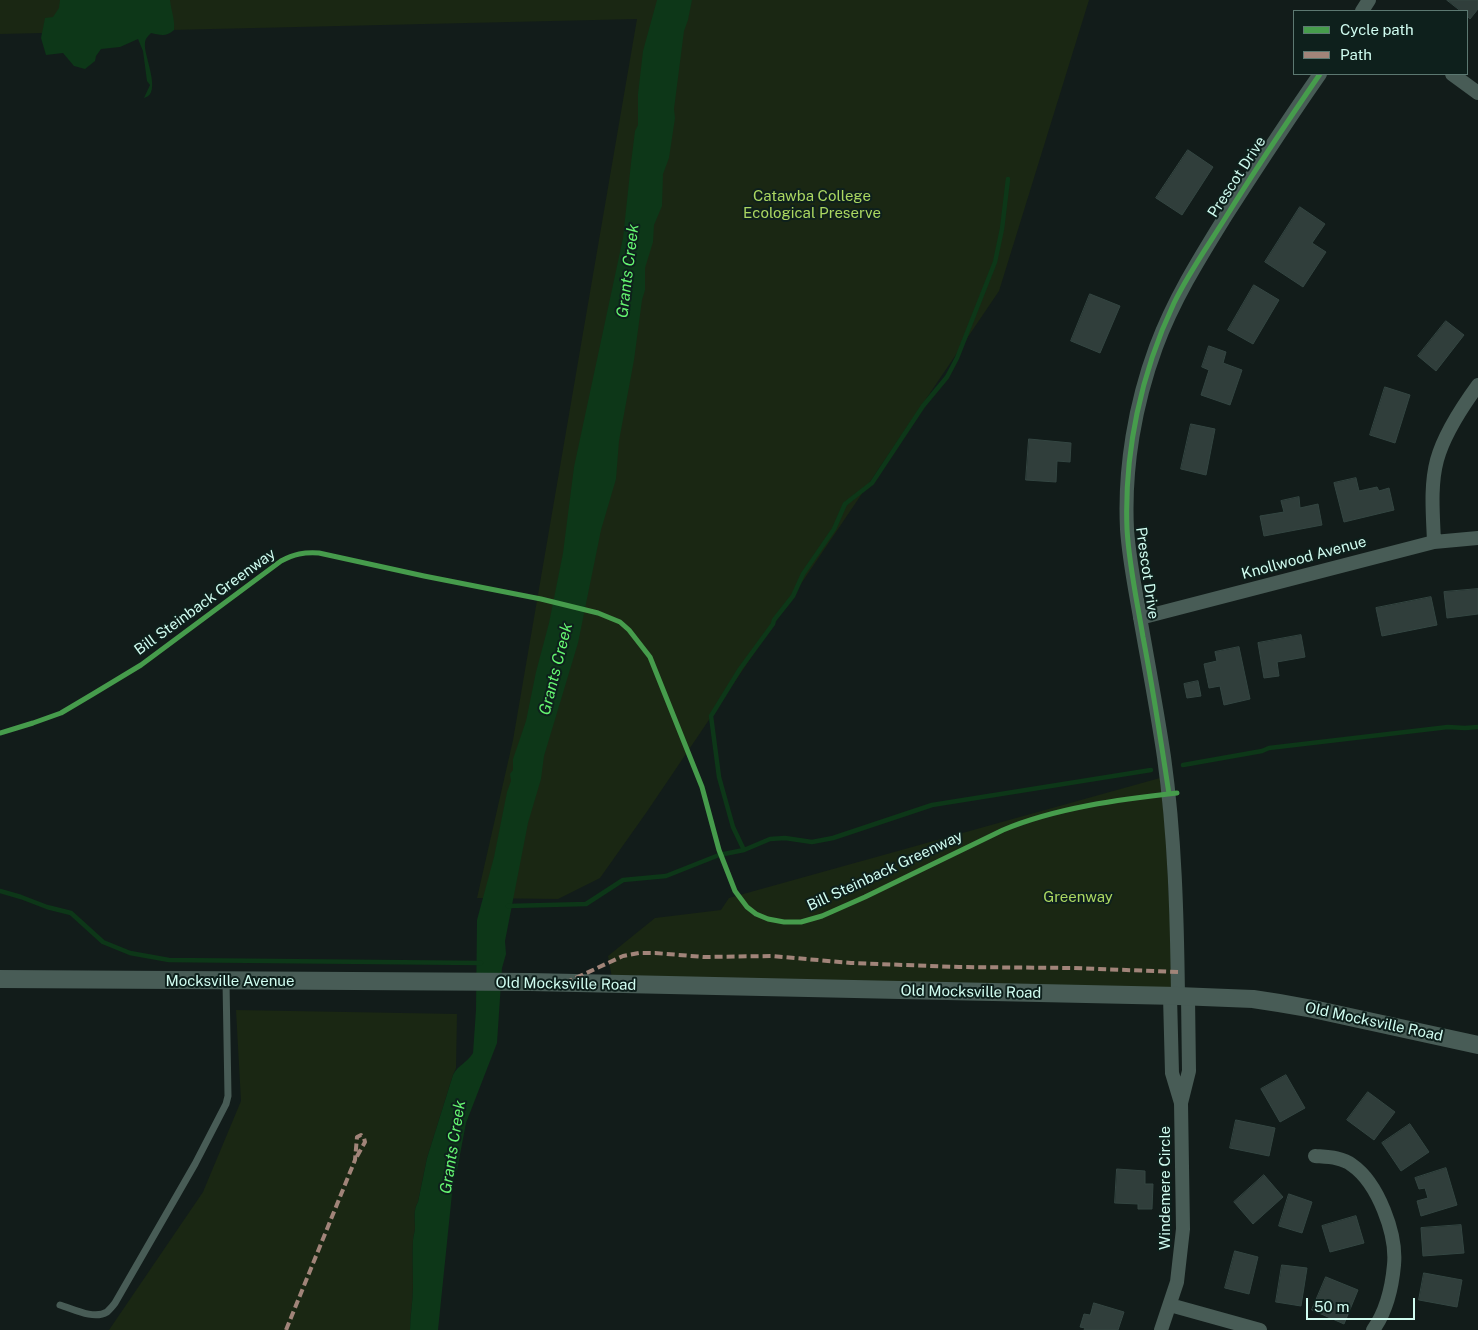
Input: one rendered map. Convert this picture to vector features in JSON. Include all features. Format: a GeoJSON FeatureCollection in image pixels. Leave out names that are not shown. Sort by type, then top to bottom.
{"type":"FeatureCollection","features":[{"type":"Feature","properties":{"kind":"street","name":"Prescot Drive"},"geometry":{"type":"LineString","coordinates":[[1179,997],[1169,794],[1130,561],[1127,504],[1134,429],[1141,397],[1156,348],[1174,304],[1188,277],[1260,161],[1319,75]]}},
{"type":"Feature","properties":{"kind":"street"},"geometry":{"type":"LineString","coordinates":[[1453,75],[1478,93]]}},
{"type":"Feature","properties":{"kind":"street"},"geometry":{"type":"LineString","coordinates":[[1434,542],[1434,482],[1437,460],[1463,406],[1478,385]]}},
{"type":"Feature","properties":{"kind":"street","name":"Knollwood Avenue"},"geometry":{"type":"LineString","coordinates":[[1140,618],[1434,542],[1478,538]]}},
{"type":"Feature","properties":{"kind":"street","name":"Mocksville Avenue"},"geometry":{"type":"LineString","coordinates":[[0,980],[459,982]]}},
{"type":"Feature","properties":{"kind":"street","name":"Old Mocksville Road"},"geometry":{"type":"LineString","coordinates":[[459,982],[530,982],[1253,999],[1313,1008],[1478,1045]]}},
{"type":"Feature","properties":{"kind":"street","name":"Windemere Circle"},"geometry":{"type":"LineString","coordinates":[[1161,1330],[1177,1282],[1183,1229],[1181,1103],[1172,1074],[1179,997]]}},
{"type":"Feature","properties":{"kind":"street"},"geometry":{"type":"LineString","coordinates":[[1315,1156],[1336,1158],[1351,1164],[1362,1174],[1376,1192],[1386,1214],[1395,1263],[1386,1306],[1372,1330]]}},
{"type":"Feature","properties":{"kind":"street"},"geometry":{"type":"LineString","coordinates":[[1170,1305],[1260,1330]]}},
{"type":"Feature","properties":{"kind":"lane"},"geometry":{"type":"LineString","coordinates":[[60,1305],[89,1314],[100,1314],[106,1312],[116,1303],[218,1121],[226,1104],[229,1087],[226,982]]}},
{"type":"Feature","properties":{"kind":"green space","name":"Catawba College Ecological Preserve"},"geometry":{"type":"Polygon","coordinates":[[[0,0],[1089,0],[999,291],[646,813],[600,878],[558,899],[477,898],[513,740],[637,19],[0,34],[0,0]]]}},
{"type":"Feature","properties":{"kind":"green space","name":"Greenway"},"geometry":{"type":"Polygon","coordinates":[[[1160,778],[1165,825],[1174,992],[612,978],[608,956],[655,918],[721,910],[729,898],[1160,778]]]}},
{"type":"Feature","properties":{"kind":"green space"},"geometry":{"type":"Polygon","coordinates":[[[236,1010],[457,1014],[456,1068],[427,1158],[415,1211],[410,1330],[109,1330],[203,1192],[241,1101],[236,1010]]]}},
{"type":"Feature","properties":{"kind":"water"},"geometry":{"type":"Polygon","coordinates":[[[60,0],[170,0],[174,30],[166,35],[151,33],[145,42],[152,82],[152,89],[149,95],[144,98],[150,85],[147,81],[143,51],[138,39],[120,47],[101,49],[95,61],[85,69],[74,66],[63,53],[46,55],[41,38],[45,18],[53,17],[59,8],[60,0]]]}},
{"type":"Feature","properties":{"kind":"water","name":"Grants Creek"},"geometry":{"type":"Polygon","coordinates":[[[657,0],[692,0],[684,31],[669,158],[663,174],[662,206],[654,225],[653,242],[645,268],[645,290],[619,441],[616,479],[601,530],[578,643],[544,756],[541,779],[528,823],[505,941],[506,954],[502,968],[497,1043],[466,1123],[457,1170],[454,1174],[438,1330],[410,1330],[415,1208],[418,1202],[427,1158],[453,1075],[473,1053],[476,1010],[477,920],[494,857],[507,792],[511,781],[510,774],[513,770],[513,759],[526,721],[549,623],[563,553],[574,467],[623,238],[635,131],[638,125],[638,94],[643,51],[657,0]]]}},
{"type":"Feature","properties":{"kind":"building"},"geometry":{"type":"Polygon","coordinates":[[[1447,0],[1478,0],[1478,9],[1470,19],[1468,17],[1468,10],[1460,10],[1447,0]]]}},
{"type":"Feature","properties":{"kind":"building"},"geometry":{"type":"Polygon","coordinates":[[[1188,150],[1213,167],[1182,215],[1156,198],[1188,150]]]}},
{"type":"Feature","properties":{"kind":"building"},"geometry":{"type":"Polygon","coordinates":[[[1300,207],[1325,224],[1312,243],[1326,252],[1303,287],[1265,262],[1300,207]]]}},
{"type":"Feature","properties":{"kind":"building"},"geometry":{"type":"Polygon","coordinates":[[[1254,285],[1279,300],[1253,344],[1228,330],[1254,285]]]}},
{"type":"Feature","properties":{"kind":"building"},"geometry":{"type":"Polygon","coordinates":[[[1090,294],[1120,306],[1100,353],[1071,341],[1090,294]]]}},
{"type":"Feature","properties":{"kind":"building"},"geometry":{"type":"Polygon","coordinates":[[[1446,321],[1464,335],[1436,371],[1418,356],[1446,321]]]}},
{"type":"Feature","properties":{"kind":"building"},"geometry":{"type":"Polygon","coordinates":[[[1209,346],[1226,352],[1223,363],[1242,370],[1230,405],[1201,395],[1209,370],[1202,367],[1209,346]]]}},
{"type":"Feature","properties":{"kind":"building"},"geometry":{"type":"Polygon","coordinates":[[[1385,387],[1410,395],[1395,443],[1370,435],[1385,387]]]}},
{"type":"Feature","properties":{"kind":"building"},"geometry":{"type":"Polygon","coordinates":[[[1191,424],[1215,429],[1206,475],[1181,469],[1191,424]]]}},
{"type":"Feature","properties":{"kind":"building"},"geometry":{"type":"Polygon","coordinates":[[[1029,439],[1071,443],[1070,462],[1057,461],[1056,482],[1026,480],[1029,439]]]}},
{"type":"Feature","properties":{"kind":"building"},"geometry":{"type":"Polygon","coordinates":[[[1356,478],[1359,491],[1377,487],[1379,491],[1389,488],[1394,510],[1344,522],[1334,483],[1356,478]]]}},
{"type":"Feature","properties":{"kind":"building"},"geometry":{"type":"Polygon","coordinates":[[[1299,497],[1300,508],[1318,504],[1322,525],[1264,536],[1260,516],[1284,512],[1281,501],[1299,497]]]}},
{"type":"Feature","properties":{"kind":"building"},"geometry":{"type":"Polygon","coordinates":[[[1478,589],[1478,614],[1447,618],[1444,592],[1478,589]]]}},
{"type":"Feature","properties":{"kind":"building"},"geometry":{"type":"Polygon","coordinates":[[[1431,597],[1437,625],[1382,636],[1376,608],[1431,597]]]}},
{"type":"Feature","properties":{"kind":"building"},"geometry":{"type":"Polygon","coordinates":[[[1301,635],[1305,657],[1277,662],[1279,676],[1264,678],[1258,643],[1301,635]]]}},
{"type":"Feature","properties":{"kind":"building"},"geometry":{"type":"Polygon","coordinates":[[[1239,647],[1250,699],[1224,705],[1220,686],[1209,688],[1204,664],[1217,661],[1215,652],[1239,647]]]}},
{"type":"Feature","properties":{"kind":"building"},"geometry":{"type":"Polygon","coordinates":[[[1198,681],[1201,696],[1187,698],[1184,684],[1198,681]]]}},
{"type":"Feature","properties":{"kind":"building"},"geometry":{"type":"Polygon","coordinates":[[[1286,1075],[1305,1108],[1280,1122],[1261,1089],[1286,1075]]]}},
{"type":"Feature","properties":{"kind":"building"},"geometry":{"type":"Polygon","coordinates":[[[1368,1092],[1395,1112],[1374,1140],[1347,1120],[1368,1092]]]}},
{"type":"Feature","properties":{"kind":"building"},"geometry":{"type":"Polygon","coordinates":[[[1236,1120],[1275,1128],[1269,1156],[1230,1148],[1236,1120]]]}},
{"type":"Feature","properties":{"kind":"building"},"geometry":{"type":"Polygon","coordinates":[[[1410,1124],[1429,1152],[1401,1171],[1382,1143],[1410,1124]]]}},
{"type":"Feature","properties":{"kind":"building"},"geometry":{"type":"Polygon","coordinates":[[[1446,1168],[1457,1205],[1421,1216],[1417,1201],[1428,1198],[1425,1188],[1419,1189],[1415,1178],[1446,1168]]]}},
{"type":"Feature","properties":{"kind":"building"},"geometry":{"type":"Polygon","coordinates":[[[1117,1169],[1145,1171],[1145,1184],[1153,1184],[1152,1209],[1138,1209],[1138,1204],[1115,1203],[1117,1169]]]}},
{"type":"Feature","properties":{"kind":"building"},"geometry":{"type":"Polygon","coordinates":[[[1264,1175],[1283,1197],[1253,1224],[1234,1202],[1264,1175]]]}},
{"type":"Feature","properties":{"kind":"building"},"geometry":{"type":"Polygon","coordinates":[[[1289,1194],[1312,1202],[1302,1233],[1279,1226],[1289,1194]]]}},
{"type":"Feature","properties":{"kind":"building"},"geometry":{"type":"Polygon","coordinates":[[[1356,1216],[1364,1243],[1330,1252],[1322,1226],[1356,1216]]]}},
{"type":"Feature","properties":{"kind":"building"},"geometry":{"type":"Polygon","coordinates":[[[1461,1225],[1464,1253],[1423,1256],[1421,1228],[1461,1225]]]}},
{"type":"Feature","properties":{"kind":"building"},"geometry":{"type":"Polygon","coordinates":[[[1235,1251],[1258,1257],[1249,1294],[1225,1288],[1235,1251]]]}},
{"type":"Feature","properties":{"kind":"building"},"geometry":{"type":"Polygon","coordinates":[[[1282,1265],[1307,1268],[1301,1306],[1276,1302],[1282,1265]]]}},
{"type":"Feature","properties":{"kind":"building"},"geometry":{"type":"Polygon","coordinates":[[[1424,1273],[1462,1280],[1457,1307],[1419,1300],[1424,1273]]]}},
{"type":"Feature","properties":{"kind":"building"},"geometry":{"type":"Polygon","coordinates":[[[1326,1277],[1358,1290],[1344,1324],[1312,1310],[1326,1277]]]}},
{"type":"Feature","properties":{"kind":"building"},"geometry":{"type":"Polygon","coordinates":[[[1094,1303],[1124,1312],[1118,1330],[1084,1330],[1085,1328],[1080,1327],[1084,1314],[1090,1315],[1094,1303]]]}},
{"type":"Feature","properties":{"kind":"waterway"},"geometry":{"type":"LineString","coordinates":[[744,850],[733,827],[719,777],[711,716],[740,669],[793,596],[803,574],[834,529],[845,504],[872,483],[923,406],[947,377],[957,358],[995,262],[1002,229],[1008,179]]}},
{"type":"Feature","properties":{"kind":"waterway"},"geometry":{"type":"LineString","coordinates":[[1183,765],[1262,751],[1269,748],[1448,727],[1478,727]]}},
{"type":"Feature","properties":{"kind":"waterway"},"geometry":{"type":"LineString","coordinates":[[508,906],[586,904],[623,880],[666,876],[719,855],[744,850],[770,839],[785,838],[812,842],[833,838],[932,805],[1151,770]]}},
{"type":"Feature","properties":{"kind":"waterway"},"geometry":{"type":"LineString","coordinates":[[0,891],[71,913],[103,942],[130,953],[169,960],[481,963]]}},
{"type":"Feature","properties":{"kind":"marked path"},"geometry":{"type":"LineString","coordinates":[[565,983],[623,956],[639,953],[704,957],[772,956],[851,963],[959,967],[1074,968],[1178,972]]}},
{"type":"Feature","properties":{"kind":"marked path"},"geometry":{"type":"LineString","coordinates":[[286,1330],[355,1160],[357,1137],[361,1135],[365,1142],[355,1160]]}},
{"type":"Feature","properties":{"kind":"cycle path"},"geometry":{"type":"LineString","coordinates":[[1169,794],[1128,542],[1128,471],[1137,413],[1152,357],[1179,292],[1247,183],[1319,75]]}},
{"type":"Feature","properties":{"kind":"cycle path","name":"Bill Steinback Greenway"},"geometry":{"type":"LineString","coordinates":[[0,733],[61,713],[141,665],[281,561],[299,554],[319,553],[541,599],[598,613],[620,622],[629,630],[650,657],[702,787],[719,850],[735,891],[747,907],[756,914],[768,919],[784,922],[801,922],[822,916],[1023,822],[1066,810],[1134,798],[1177,793]]}}]}
